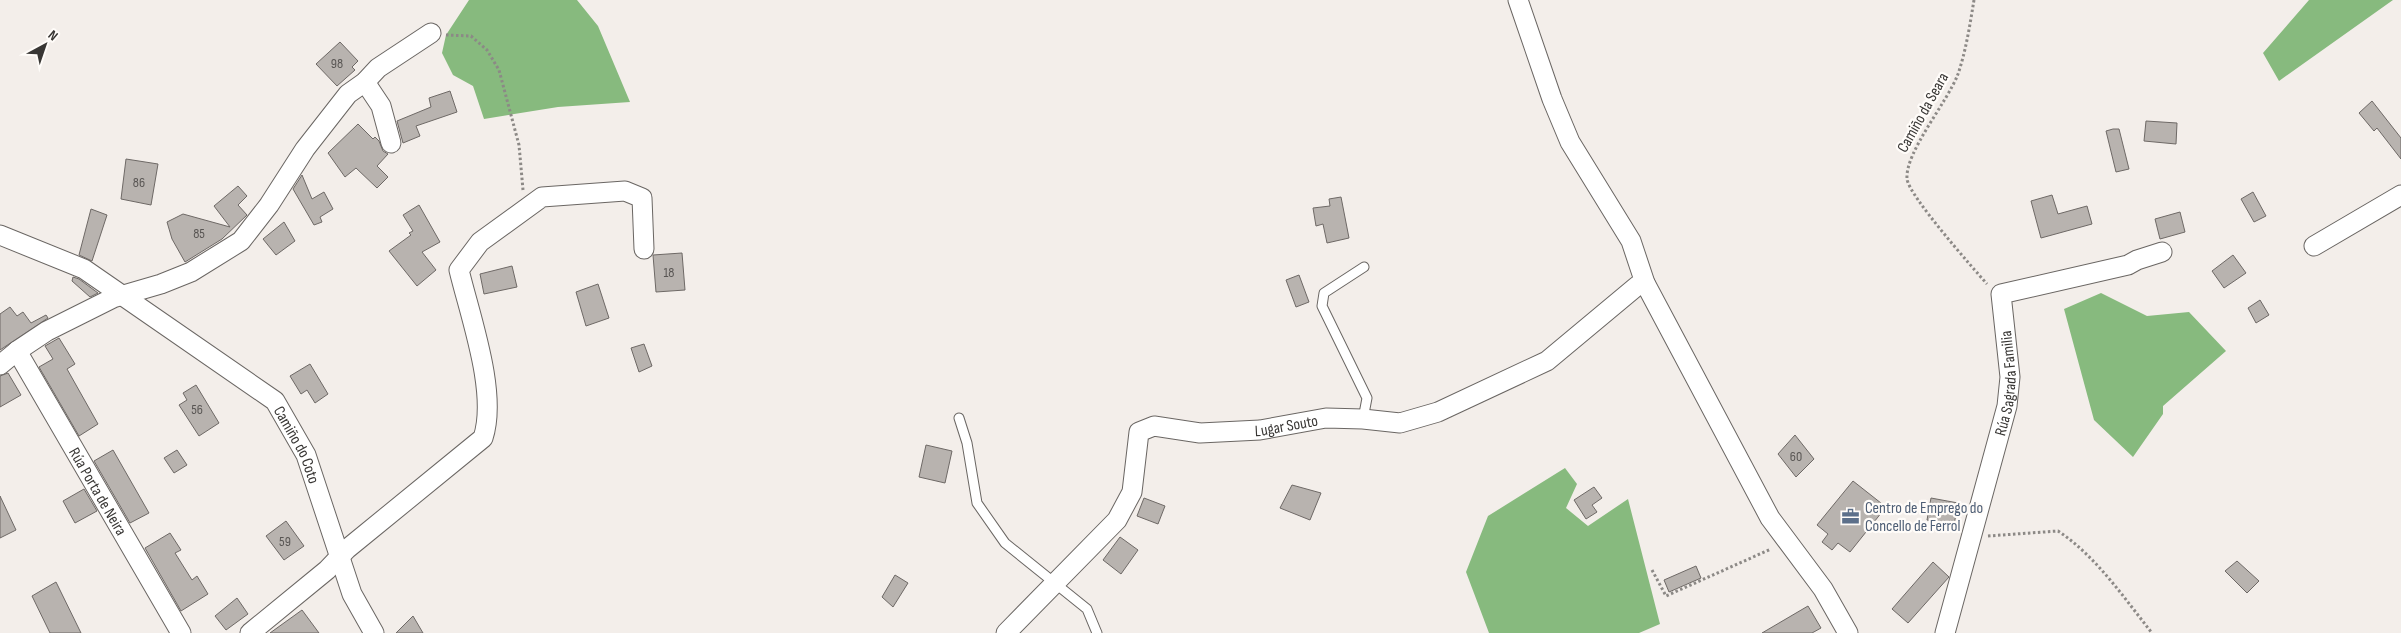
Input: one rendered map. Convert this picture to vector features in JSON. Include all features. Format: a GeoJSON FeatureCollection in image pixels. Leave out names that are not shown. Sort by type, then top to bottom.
{"type":"FeatureCollection","features":[{"type":"Feature","properties":{"kind":"street"},"geometry":{"type":"LineString","coordinates":[[1518,0],[1552,99],[1570,142],[1631,242],[1645,283],[1770,518],[1823,589],[1848,633]]}},
{"type":"Feature","properties":{"kind":"street"},"geometry":{"type":"LineString","coordinates":[[0,365],[47,331],[113,298],[161,284],[191,272],[241,241],[269,205],[306,149],[348,94],[365,82],[378,68],[431,33]]}},
{"type":"Feature","properties":{"kind":"street"},"geometry":{"type":"LineString","coordinates":[[365,82],[381,106],[391,143]]}},
{"type":"Feature","properties":{"kind":"street"},"geometry":{"type":"LineString","coordinates":[[250,633],[483,438],[488,412],[484,372],[458,270],[480,242],[542,197],[625,191],[642,198],[644,249]]}},
{"type":"Feature","properties":{"kind":"street"},"geometry":{"type":"LineString","coordinates":[[2314,246],[2401,195]]}},
{"type":"Feature","properties":{"kind":"street","name":"Camiño do Coto"},"geometry":{"type":"LineString","coordinates":[[0,235],[84,269],[276,401],[306,455],[352,594],[374,633]]}},
{"type":"Feature","properties":{"kind":"street"},"geometry":{"type":"LineString","coordinates":[[2001,294],[2128,265],[2162,252]]}},
{"type":"Feature","properties":{"kind":"street","name":"Lugar Souto"},"geometry":{"type":"LineString","coordinates":[[1006,633],[1118,520],[1132,492],[1139,432],[1154,426],[1200,433],[1260,430],[1326,418],[1364,419],[1400,423],[1438,412],[1547,362],[1637,286],[1645,283]]}},
{"type":"Feature","properties":{"kind":"street","name":"Rúa Sagrada Familia"},"geometry":{"type":"LineString","coordinates":[[1945,633],[2007,406],[2010,377],[2001,294]]}},
{"type":"Feature","properties":{"kind":"street","name":"Rúa Porta de Neira"},"geometry":{"type":"LineString","coordinates":[[17,351],[181,633]]}},
{"type":"Feature","properties":{"kind":"lane"},"geometry":{"type":"LineString","coordinates":[[1364,267],[1324,293],[1322,306],[1367,398],[1364,419]]}},
{"type":"Feature","properties":{"kind":"lane"},"geometry":{"type":"LineString","coordinates":[[960,418],[967,443],[978,503],[1005,543],[1087,610],[1097,633]]}},
{"type":"Feature","properties":{"kind":"path","name":"Camiño da Seara"},"geometry":{"type":"LineString","coordinates":[[1974,0],[1958,74],[1943,105],[1917,144],[1908,164],[1907,181],[1923,207],[1987,284],[2001,294]]}},
{"type":"Feature","properties":{"kind":"path"},"geometry":{"type":"LineString","coordinates":[[431,33],[470,36],[487,50],[499,70],[519,145],[524,210]]}},
{"type":"Feature","properties":{"kind":"path"},"geometry":{"type":"LineString","coordinates":[[1970,537],[2058,531],[2099,568],[2152,633]]}},
{"type":"Feature","properties":{"kind":"path"},"geometry":{"type":"LineString","coordinates":[[1652,570],[1666,596],[1788,542]]}},
{"type":"Feature","properties":{"kind":"green space"},"geometry":{"type":"Polygon","coordinates":[[[469,0],[577,0],[598,26],[630,102],[558,107],[484,119],[473,86],[453,75],[442,53],[446,35],[469,0]]]}},
{"type":"Feature","properties":{"kind":"green space"},"geometry":{"type":"Polygon","coordinates":[[[2309,0],[2393,0],[2279,81],[2263,53],[2309,0]]]}},
{"type":"Feature","properties":{"kind":"green space"},"geometry":{"type":"Polygon","coordinates":[[[2101,293],[2147,316],[2189,312],[2226,351],[2163,406],[2163,414],[2133,457],[2094,420],[2064,309],[2101,293]]]}},
{"type":"Feature","properties":{"kind":"green space"},"geometry":{"type":"Polygon","coordinates":[[[1565,468],[1577,484],[1566,508],[1588,526],[1628,499],[1660,624],[1639,633],[1489,633],[1466,572],[1488,516],[1565,468]]]}},
{"type":"Feature","properties":{"kind":"building"},"geometry":{"type":"Polygon","coordinates":[[[340,42],[358,61],[352,67],[355,70],[337,86],[316,64],[340,42]]]}},
{"type":"Feature","properties":{"kind":"building"},"geometry":{"type":"Polygon","coordinates":[[[450,91],[457,112],[416,126],[420,136],[403,143],[397,121],[431,107],[429,98],[450,91]]]}},
{"type":"Feature","properties":{"kind":"building"},"geometry":{"type":"Polygon","coordinates":[[[2372,101],[2401,138],[2401,159],[2377,128],[2374,131],[2359,113],[2372,101]]]}},
{"type":"Feature","properties":{"kind":"building"},"geometry":{"type":"Polygon","coordinates":[[[2146,121],[2177,123],[2176,144],[2144,141],[2146,121]]]}},
{"type":"Feature","properties":{"kind":"building"},"geometry":{"type":"Polygon","coordinates":[[[358,124],[373,139],[375,137],[379,141],[383,151],[388,154],[377,166],[388,177],[377,188],[356,168],[345,177],[328,153],[358,124]]]}},
{"type":"Feature","properties":{"kind":"building"},"geometry":{"type":"Polygon","coordinates":[[[2119,129],[2129,169],[2116,172],[2106,131],[2119,129]]]}},
{"type":"Feature","properties":{"kind":"building"},"geometry":{"type":"Polygon","coordinates":[[[126,159],[158,164],[151,205],[121,199],[126,159]]]}},
{"type":"Feature","properties":{"kind":"building"},"geometry":{"type":"Polygon","coordinates":[[[302,175],[312,199],[324,192],[333,209],[320,217],[322,222],[314,225],[293,189],[302,175]]]}},
{"type":"Feature","properties":{"kind":"building"},"geometry":{"type":"Polygon","coordinates":[[[238,186],[247,196],[238,205],[247,215],[222,239],[185,262],[172,239],[167,222],[183,214],[230,227],[214,206],[238,186]]]}},
{"type":"Feature","properties":{"kind":"building"},"geometry":{"type":"Polygon","coordinates":[[[2253,192],[2266,216],[2254,222],[2241,199],[2253,192]]]}},
{"type":"Feature","properties":{"kind":"building"},"geometry":{"type":"Polygon","coordinates":[[[2052,195],[2058,214],[2087,206],[2092,224],[2041,238],[2031,201],[2052,195]]]}},
{"type":"Feature","properties":{"kind":"building"},"geometry":{"type":"Polygon","coordinates":[[[1341,197],[1349,238],[1327,243],[1323,224],[1316,226],[1313,208],[1330,206],[1329,199],[1341,197]]]}},
{"type":"Feature","properties":{"kind":"building"},"geometry":{"type":"Polygon","coordinates":[[[419,205],[440,242],[422,252],[436,270],[417,286],[389,251],[411,235],[409,233],[413,231],[403,215],[419,205]]]}},
{"type":"Feature","properties":{"kind":"building"},"geometry":{"type":"Polygon","coordinates":[[[91,209],[107,215],[92,261],[79,255],[91,209]]]}},
{"type":"Feature","properties":{"kind":"building"},"geometry":{"type":"Polygon","coordinates":[[[2180,212],[2185,232],[2160,239],[2155,219],[2180,212]]]}},
{"type":"Feature","properties":{"kind":"building"},"geometry":{"type":"Polygon","coordinates":[[[284,222],[295,241],[276,255],[263,239],[284,222]]]}},
{"type":"Feature","properties":{"kind":"building"},"geometry":{"type":"Polygon","coordinates":[[[682,253],[685,290],[656,292],[653,255],[682,253]]]}},
{"type":"Feature","properties":{"kind":"building"},"geometry":{"type":"Polygon","coordinates":[[[2233,255],[2246,273],[2224,288],[2212,271],[2233,255]]]}},
{"type":"Feature","properties":{"kind":"building"},"geometry":{"type":"Polygon","coordinates":[[[512,266],[517,287],[484,294],[480,274],[512,266]]]}},
{"type":"Feature","properties":{"kind":"building"},"geometry":{"type":"Polygon","coordinates":[[[1299,275],[1309,302],[1296,307],[1286,280],[1299,275]]]}},
{"type":"Feature","properties":{"kind":"building"},"geometry":{"type":"Polygon","coordinates":[[[73,277],[79,279],[98,293],[90,297],[72,281],[73,277]]]}},
{"type":"Feature","properties":{"kind":"building"},"geometry":{"type":"Polygon","coordinates":[[[598,284],[609,318],[586,326],[576,292],[598,284]]]}},
{"type":"Feature","properties":{"kind":"building"},"geometry":{"type":"Polygon","coordinates":[[[2260,300],[2269,315],[2256,323],[2248,308],[2260,300]]]}},
{"type":"Feature","properties":{"kind":"building"},"geometry":{"type":"Polygon","coordinates":[[[10,307],[17,316],[23,312],[31,323],[46,315],[48,318],[0,350],[0,314],[10,307]]]}},
{"type":"Feature","properties":{"kind":"building"},"geometry":{"type":"Polygon","coordinates":[[[59,338],[75,364],[67,369],[98,424],[79,436],[39,367],[53,359],[45,346],[59,338]]]}},
{"type":"Feature","properties":{"kind":"building"},"geometry":{"type":"Polygon","coordinates":[[[644,344],[652,366],[639,372],[631,348],[644,344]]]}},
{"type":"Feature","properties":{"kind":"building"},"geometry":{"type":"Polygon","coordinates":[[[310,364],[328,394],[315,403],[307,390],[301,394],[290,376],[310,364]]]}},
{"type":"Feature","properties":{"kind":"building"},"geometry":{"type":"Polygon","coordinates":[[[8,373],[21,395],[0,407],[0,376],[8,373]]]}},
{"type":"Feature","properties":{"kind":"building"},"geometry":{"type":"Polygon","coordinates":[[[196,385],[219,423],[199,436],[179,405],[187,400],[183,393],[196,385]]]}},
{"type":"Feature","properties":{"kind":"building"},"geometry":{"type":"Polygon","coordinates":[[[1795,435],[1814,459],[1796,477],[1778,454],[1795,435]]]}},
{"type":"Feature","properties":{"kind":"building"},"geometry":{"type":"Polygon","coordinates":[[[926,445],[952,451],[945,483],[919,477],[926,445]]]}},
{"type":"Feature","properties":{"kind":"building"},"geometry":{"type":"Polygon","coordinates":[[[113,450],[149,513],[130,523],[94,461],[113,450]]]}},
{"type":"Feature","properties":{"kind":"building"},"geometry":{"type":"Polygon","coordinates":[[[177,450],[187,465],[174,473],[164,458],[177,450]]]}},
{"type":"Feature","properties":{"kind":"building","name":"Centro de Emprego do Concello de Ferrol"},"geometry":{"type":"Polygon","coordinates":[[[1853,481],[1886,507],[1850,552],[1838,543],[1832,550],[1822,542],[1828,534],[1817,525],[1853,481]]]}},
{"type":"Feature","properties":{"kind":"building"},"geometry":{"type":"Polygon","coordinates":[[[1292,485],[1321,493],[1310,520],[1280,508],[1292,485]]]}},
{"type":"Feature","properties":{"kind":"building"},"geometry":{"type":"Polygon","coordinates":[[[1594,487],[1602,498],[1592,505],[1597,512],[1586,519],[1574,500],[1594,487]]]}},
{"type":"Feature","properties":{"kind":"building"},"geometry":{"type":"Polygon","coordinates":[[[84,489],[97,511],[75,523],[63,501],[84,489]]]}},
{"type":"Feature","properties":{"kind":"building"},"geometry":{"type":"Polygon","coordinates":[[[0,496],[16,530],[0,538],[0,496]]]}},
{"type":"Feature","properties":{"kind":"building"},"geometry":{"type":"Polygon","coordinates":[[[1144,498],[1165,506],[1158,524],[1137,516],[1144,498]]]}},
{"type":"Feature","properties":{"kind":"building"},"geometry":{"type":"Polygon","coordinates":[[[1931,498],[1958,503],[1954,525],[1927,520],[1931,498]]]}},
{"type":"Feature","properties":{"kind":"building"},"geometry":{"type":"Polygon","coordinates":[[[286,521],[304,546],[284,560],[266,536],[286,521]]]}},
{"type":"Feature","properties":{"kind":"building"},"geometry":{"type":"Polygon","coordinates":[[[170,533],[181,550],[175,553],[192,580],[197,576],[208,594],[181,611],[145,548],[170,533]]]}},
{"type":"Feature","properties":{"kind":"building"},"geometry":{"type":"Polygon","coordinates":[[[1120,537],[1138,550],[1121,574],[1103,560],[1120,537]]]}},
{"type":"Feature","properties":{"kind":"building"},"geometry":{"type":"Polygon","coordinates":[[[2237,561],[2259,581],[2247,593],[2225,571],[2237,561]]]}},
{"type":"Feature","properties":{"kind":"building"},"geometry":{"type":"Polygon","coordinates":[[[1933,562],[1949,577],[1908,623],[1892,609],[1933,562]]]}},
{"type":"Feature","properties":{"kind":"building"},"geometry":{"type":"Polygon","coordinates":[[[1696,566],[1701,578],[1669,592],[1664,580],[1696,566]]]}},
{"type":"Feature","properties":{"kind":"building"},"geometry":{"type":"Polygon","coordinates":[[[895,575],[908,583],[893,607],[882,597],[895,575]]]}},
{"type":"Feature","properties":{"kind":"building"},"geometry":{"type":"Polygon","coordinates":[[[56,582],[81,633],[50,633],[32,596],[56,582]]]}},
{"type":"Feature","properties":{"kind":"building"},"geometry":{"type":"Polygon","coordinates":[[[237,598],[248,614],[226,630],[215,616],[237,598]]]}},
{"type":"Feature","properties":{"kind":"building"},"geometry":{"type":"Polygon","coordinates":[[[1808,606],[1821,628],[1812,633],[1762,633],[1808,606]]]}},
{"type":"Feature","properties":{"kind":"building"},"geometry":{"type":"Polygon","coordinates":[[[302,610],[319,633],[270,633],[302,610]]]}},
{"type":"Feature","properties":{"kind":"building"},"geometry":{"type":"Polygon","coordinates":[[[413,616],[423,633],[396,633],[413,616]]]}},
{"type":"Feature","properties":{"kind":"place","name":"Centro de Emprego do Concello de Ferrol"},"geometry":{"type":"Point","coordinates":[1851,516]}}]}
